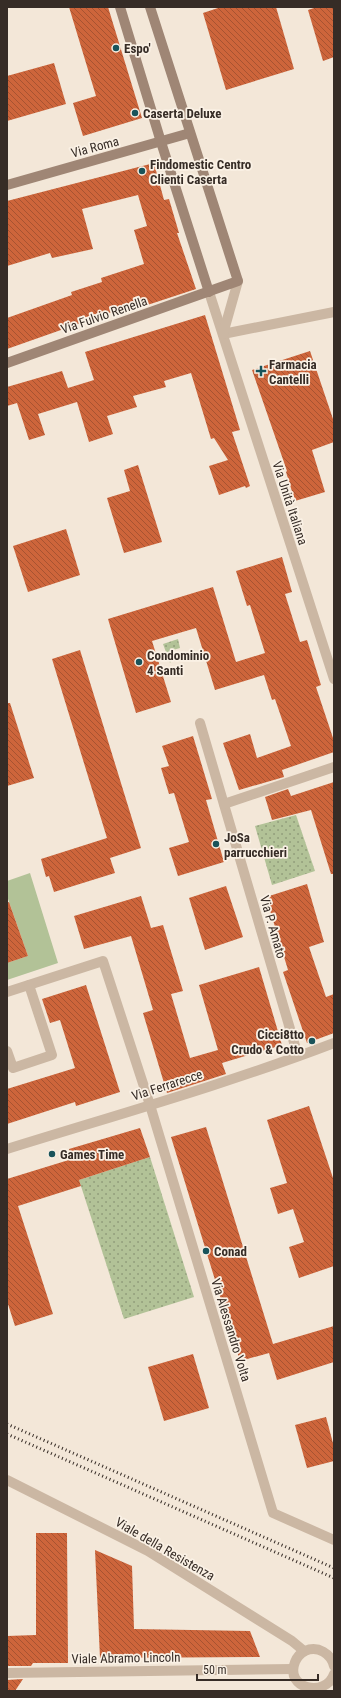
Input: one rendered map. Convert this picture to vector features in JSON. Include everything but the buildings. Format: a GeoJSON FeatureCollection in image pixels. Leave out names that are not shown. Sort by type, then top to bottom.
{"type":"FeatureCollection","features":[{"type":"Feature","properties":{"kind":"main road","name":"Via Unità Italiana"},"geometry":{"type":"LineString","coordinates":[[120,7],[209,292]]}},
{"type":"Feature","properties":{"kind":"main road"},"geometry":{"type":"LineString","coordinates":[[150,7],[238,281],[209,292]]}},
{"type":"Feature","properties":{"kind":"main road","name":"Via Roma"},"geometry":{"type":"LineString","coordinates":[[7,184],[190,133]]}},
{"type":"Feature","properties":{"kind":"main road","name":"Via Fulvio Renella"},"geometry":{"type":"LineString","coordinates":[[7,363],[209,292]]}},
{"type":"Feature","properties":{"kind":"street"},"geometry":{"type":"LineString","coordinates":[[238,281],[223,334],[334,312]]}},
{"type":"Feature","properties":{"kind":"street","name":"Via Unità Italiana"},"geometry":{"type":"LineString","coordinates":[[209,292],[334,679]]}},
{"type":"Feature","properties":{"kind":"street","name":"Via P. Amato"},"geometry":{"type":"LineString","coordinates":[[200,723],[298,1056]]}},
{"type":"Feature","properties":{"kind":"street"},"geometry":{"type":"LineString","coordinates":[[224,804],[334,767]]}},
{"type":"Feature","properties":{"kind":"street","name":"Via Alessandro Volta"},"geometry":{"type":"LineString","coordinates":[[29,985],[103,961],[150,1105],[273,1513],[334,1540]]}},
{"type":"Feature","properties":{"kind":"street"},"geometry":{"type":"LineString","coordinates":[[7,992],[29,985],[52,1055],[13,1068],[7,1051]]}},
{"type":"Feature","properties":{"kind":"street","name":"Via Ferrarecce"},"geometry":{"type":"LineString","coordinates":[[7,1149],[150,1105],[334,1043]]}},
{"type":"Feature","properties":{"kind":"street","name":"Viale della Resistenza"},"geometry":{"type":"LineString","coordinates":[[7,1480],[148,1551],[292,1641],[304,1651]]}},
{"type":"Feature","properties":{"kind":"street"},"geometry":{"type":"LineString","coordinates":[[334,1666],[329,1656],[324,1652],[311,1649],[304,1651],[296,1659],[293,1670],[294,1676],[302,1687],[314,1690],[323,1690],[331,1681],[334,1674]]}},
{"type":"Feature","properties":{"kind":"street","name":"Viale Abramo Lincoln"},"geometry":{"type":"LineString","coordinates":[[7,1673],[293,1670]]}},
{"type":"Feature","properties":{"kind":"green space"},"geometry":{"type":"Polygon","coordinates":[[[178,639],[180,648],[173,650],[175,655],[170,663],[163,644],[178,639]]]}},
{"type":"Feature","properties":{"kind":"green space"},"geometry":{"type":"Polygon","coordinates":[[[296,815],[315,871],[272,885],[255,826],[296,815]]]}},
{"type":"Feature","properties":{"kind":"green space"},"geometry":{"type":"Polygon","coordinates":[[[30,873],[58,963],[7,980],[7,963],[28,956],[7,896],[7,881],[30,873]]]}},
{"type":"Feature","properties":{"kind":"green space"},"geometry":{"type":"Polygon","coordinates":[[[150,1157],[194,1297],[124,1319],[79,1180],[150,1157]]]}},
{"type":"Feature","properties":{"kind":"railway"},"geometry":{"type":"LineString","coordinates":[[7,1424],[334,1568]]}},
{"type":"Feature","properties":{"kind":"railway"},"geometry":{"type":"LineString","coordinates":[[7,1434],[334,1578]]}},
{"type":"Feature","properties":{"kind":"place","name":"Espo'"},"geometry":{"type":"Point","coordinates":[116,48]}},
{"type":"Feature","properties":{"kind":"place","name":"Caserta Deluxe"},"geometry":{"type":"Point","coordinates":[135,113]}},
{"type":"Feature","properties":{"kind":"place","name":"Findomestic Centro Clienti Caserta"},"geometry":{"type":"Point","coordinates":[142,171]}},
{"type":"Feature","properties":{"kind":"place","name":"Farmacia Cantelli"},"geometry":{"type":"Point","coordinates":[261,371]}},
{"type":"Feature","properties":{"kind":"place","name":"Condominio 4 Santi"},"geometry":{"type":"Point","coordinates":[139,662]}},
{"type":"Feature","properties":{"kind":"place","name":"JoSa parrucchieri"},"geometry":{"type":"Point","coordinates":[216,844]}},
{"type":"Feature","properties":{"kind":"place","name":"Cicci8tto Crudo & Cotto"},"geometry":{"type":"Point","coordinates":[312,1041]}},
{"type":"Feature","properties":{"kind":"place","name":"Games Time"},"geometry":{"type":"Point","coordinates":[52,1154]}},
{"type":"Feature","properties":{"kind":"place","name":"Conad"},"geometry":{"type":"Point","coordinates":[206,1251]}}]}
